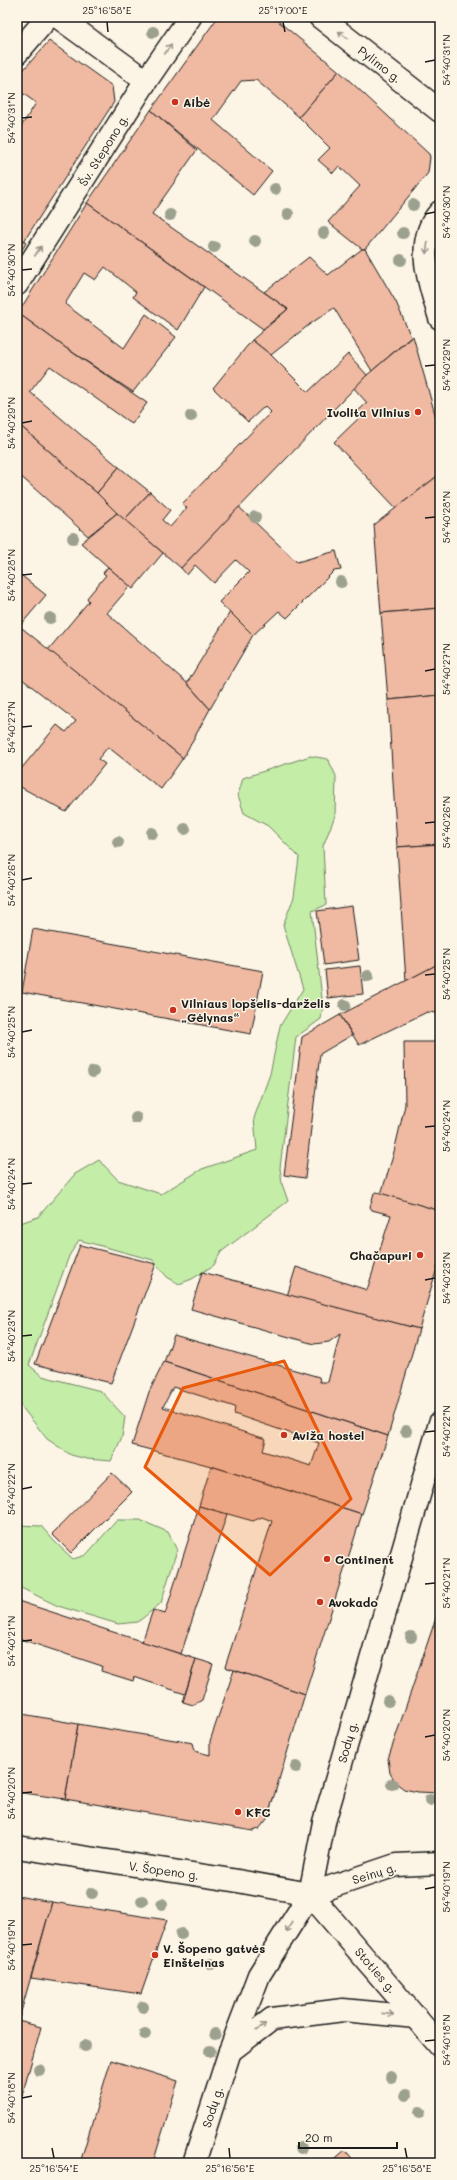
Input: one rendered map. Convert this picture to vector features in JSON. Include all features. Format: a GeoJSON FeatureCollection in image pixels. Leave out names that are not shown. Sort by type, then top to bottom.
{"type":"FeatureCollection","features":[{"type":"Feature","properties":{"kind":"main road"},"geometry":{"type":"LineString","coordinates":[[17,53],[48,17]]}},
{"type":"Feature","properties":{"kind":"main road"},"geometry":{"type":"LineString","coordinates":[[58,17],[146,81]]}},
{"type":"Feature","properties":{"kind":"main road","name":"Šv. Stepono g."},"geometry":{"type":"LineString","coordinates":[[17,284],[146,81],[190,17]]}},
{"type":"Feature","properties":{"kind":"main road","name":"Pylimo g."},"geometry":{"type":"LineString","coordinates":[[320,17],[440,111]]}},
{"type":"Feature","properties":{"kind":"main road"},"geometry":{"type":"LineString","coordinates":[[440,212],[430,231],[425,252],[427,276],[440,318]]}},
{"type":"Feature","properties":{"kind":"main road","name":"Sodų g."},"geometry":{"type":"LineString","coordinates":[[194,2163],[230,2051],[259,1975],[310,1894],[324,1822],[440,1423]]}},
{"type":"Feature","properties":{"kind":"main road","name":"V. Šopeno g."},"geometry":{"type":"LineString","coordinates":[[17,1847],[232,1880],[310,1894]]}},
{"type":"Feature","properties":{"kind":"main road","name":"Seinų g."},"geometry":{"type":"LineString","coordinates":[[310,1894],[396,1865],[440,1864]]}},
{"type":"Feature","properties":{"kind":"main road","name":"Stoties g."},"geometry":{"type":"LineString","coordinates":[[310,1894],[440,2046]]}},
{"type":"Feature","properties":{"kind":"main road"},"geometry":{"type":"LineString","coordinates":[[230,2051],[272,2019],[343,2010],[416,2017]]}},
{"type":"Feature","properties":{"kind":"highlighted area"},"geometry":{"type":"Polygon","coordinates":[[[284,1361],[351,1499],[270,1575],[145,1467],[183,1388],[284,1361]]]}},
{"type":"Feature","properties":{"kind":"green space"},"geometry":{"type":"Polygon","coordinates":[[[310,756],[328,759],[336,776],[335,816],[323,846],[326,905],[312,911],[323,1007],[321,1019],[296,1037],[280,1168],[282,1184],[288,1201],[221,1252],[214,1265],[192,1279],[179,1284],[167,1277],[153,1260],[79,1240],[69,1256],[29,1365],[42,1376],[101,1391],[125,1417],[122,1437],[111,1461],[87,1459],[71,1455],[47,1439],[17,1401],[17,1224],[38,1217],[75,1174],[99,1160],[118,1180],[161,1194],[202,1169],[257,1150],[254,1118],[270,1074],[280,1026],[303,989],[283,925],[294,897],[299,857],[268,826],[244,813],[238,795],[243,778],[310,756]]]}},
{"type":"Feature","properties":{"kind":"green space"},"geometry":{"type":"Polygon","coordinates":[[[117,1520],[140,1520],[168,1532],[177,1550],[161,1603],[138,1622],[118,1624],[58,1606],[17,1586],[17,1525],[41,1526],[73,1559],[86,1555],[117,1520]]]}},
{"type":"Feature","properties":{"kind":"building"},"geometry":{"type":"Polygon","coordinates":[[[218,17],[273,17],[339,71],[299,117],[256,80],[241,81],[213,120],[272,171],[253,195],[151,110],[218,17]]]}},
{"type":"Feature","properties":{"kind":"building"},"geometry":{"type":"Polygon","coordinates":[[[49,41],[112,86],[114,102],[24,241],[17,236],[17,133],[36,103],[17,89],[17,77],[49,41]]]}},
{"type":"Feature","properties":{"kind":"building"},"geometry":{"type":"Polygon","coordinates":[[[339,71],[429,154],[430,157],[428,173],[365,249],[362,249],[328,222],[360,186],[339,166],[333,173],[318,160],[330,148],[299,117],[339,71]]]}},
{"type":"Feature","properties":{"kind":"building"},"geometry":{"type":"Polygon","coordinates":[[[151,110],[197,150],[152,214],[288,309],[263,329],[87,203],[151,110]]]}},
{"type":"Feature","properties":{"kind":"building"},"geometry":{"type":"Polygon","coordinates":[[[87,203],[204,287],[178,330],[133,297],[136,292],[105,267],[95,280],[84,273],[65,304],[124,348],[146,314],[176,337],[133,392],[63,346],[18,313],[87,203]]]}},
{"type":"Feature","properties":{"kind":"building"},"geometry":{"type":"Polygon","coordinates":[[[17,236],[26,243],[17,258],[17,236]]]}},
{"type":"Feature","properties":{"kind":"building"},"geometry":{"type":"Polygon","coordinates":[[[362,249],[365,249],[396,302],[411,337],[372,371],[334,308],[310,324],[271,355],[252,340],[288,309],[264,292],[309,257],[328,275],[362,249]]]}},
{"type":"Feature","properties":{"kind":"building"},"geometry":{"type":"Polygon","coordinates":[[[18,313],[63,346],[147,403],[132,424],[50,366],[30,392],[119,467],[97,493],[17,423],[18,313]]]}},
{"type":"Feature","properties":{"kind":"building"},"geometry":{"type":"Polygon","coordinates":[[[413,336],[440,432],[440,474],[396,508],[334,442],[362,415],[358,411],[367,403],[353,387],[413,336]]]}},
{"type":"Feature","properties":{"kind":"building"},"geometry":{"type":"Polygon","coordinates":[[[252,340],[271,355],[308,392],[348,354],[367,375],[181,568],[124,520],[150,492],[170,510],[162,520],[170,527],[187,508],[182,504],[271,412],[265,406],[248,422],[213,388],[252,340]]]}},
{"type":"Feature","properties":{"kind":"building"},"geometry":{"type":"Polygon","coordinates":[[[17,423],[97,493],[117,513],[88,536],[17,473],[17,423]]]}},
{"type":"Feature","properties":{"kind":"building"},"geometry":{"type":"Polygon","coordinates":[[[119,467],[150,492],[124,520],[97,493],[119,467]]]}},
{"type":"Feature","properties":{"kind":"building"},"geometry":{"type":"Polygon","coordinates":[[[440,474],[440,608],[381,613],[374,525],[440,474]]]}},
{"type":"Feature","properties":{"kind":"building"},"geometry":{"type":"Polygon","coordinates":[[[239,507],[297,562],[336,551],[341,570],[334,571],[287,618],[279,611],[253,635],[219,602],[249,572],[236,560],[214,583],[195,565],[187,575],[181,568],[239,507]]]}},
{"type":"Feature","properties":{"kind":"building"},"geometry":{"type":"Polygon","coordinates":[[[117,513],[163,553],[133,589],[81,543],[117,513]]]}},
{"type":"Feature","properties":{"kind":"building"},"geometry":{"type":"Polygon","coordinates":[[[108,567],[130,586],[107,613],[187,683],[210,709],[183,758],[48,650],[89,601],[87,598],[106,575],[103,573],[108,567]]]}},
{"type":"Feature","properties":{"kind":"building"},"geometry":{"type":"Polygon","coordinates":[[[17,572],[46,595],[20,626],[17,624],[17,572]]]}},
{"type":"Feature","properties":{"kind":"building"},"geometry":{"type":"Polygon","coordinates":[[[440,608],[440,695],[388,700],[381,613],[440,608]]]}},
{"type":"Feature","properties":{"kind":"building"},"geometry":{"type":"Polygon","coordinates":[[[230,612],[253,635],[210,709],[187,683],[230,612]]]}},
{"type":"Feature","properties":{"kind":"building"},"geometry":{"type":"Polygon","coordinates":[[[17,624],[183,758],[161,789],[108,747],[98,759],[105,764],[66,812],[17,785],[17,774],[57,725],[66,732],[76,721],[17,675],[17,624]]]}},
{"type":"Feature","properties":{"kind":"building"},"geometry":{"type":"Polygon","coordinates":[[[440,695],[440,844],[397,847],[388,700],[440,695]]]}},
{"type":"Feature","properties":{"kind":"building"},"geometry":{"type":"Polygon","coordinates":[[[440,844],[440,963],[406,981],[397,847],[440,844]]]}},
{"type":"Feature","properties":{"kind":"building"},"geometry":{"type":"Polygon","coordinates":[[[352,906],[359,960],[324,965],[317,911],[352,906]]]}},
{"type":"Feature","properties":{"kind":"building"},"geometry":{"type":"Polygon","coordinates":[[[33,929],[263,971],[251,1034],[22,992],[33,929]]]}},
{"type":"Feature","properties":{"kind":"building"},"geometry":{"type":"Polygon","coordinates":[[[440,963],[440,1042],[435,1042],[437,1013],[427,1012],[359,1045],[340,1015],[440,963]]]}},
{"type":"Feature","properties":{"kind":"building"},"geometry":{"type":"Polygon","coordinates":[[[360,966],[363,994],[328,998],[325,970],[360,966]]]}},
{"type":"Feature","properties":{"kind":"building"},"geometry":{"type":"Polygon","coordinates":[[[340,1015],[352,1035],[320,1054],[305,1178],[284,1175],[302,1037],[340,1015]]]}},
{"type":"Feature","properties":{"kind":"building"},"geometry":{"type":"Polygon","coordinates":[[[404,1042],[440,1042],[440,1211],[381,1194],[393,1156],[405,1105],[404,1042]]]}},
{"type":"Feature","properties":{"kind":"building"},"geometry":{"type":"Polygon","coordinates":[[[377,1192],[440,1211],[440,1258],[419,1329],[287,1296],[296,1267],[367,1290],[391,1215],[372,1210],[370,1207],[374,1193],[377,1192]]]}},
{"type":"Feature","properties":{"kind":"building"},"geometry":{"type":"Polygon","coordinates":[[[80,1245],[156,1264],[111,1383],[35,1364],[80,1245]]]}},
{"type":"Feature","properties":{"kind":"building"},"geometry":{"type":"Polygon","coordinates":[[[202,1272],[419,1329],[388,1436],[164,1362],[174,1335],[319,1377],[320,1382],[328,1382],[340,1334],[329,1342],[314,1344],[191,1309],[202,1272]]]}},
{"type":"Feature","properties":{"kind":"building"},"geometry":{"type":"Polygon","coordinates":[[[164,1362],[388,1436],[362,1514],[211,1466],[132,1445],[149,1392],[164,1362]],[[173,1387],[163,1407],[266,1439],[263,1451],[311,1466],[319,1443],[234,1414],[235,1407],[173,1387]]]}},
{"type":"Feature","properties":{"kind":"building"},"geometry":{"type":"Polygon","coordinates":[[[211,1466],[362,1514],[305,1694],[225,1667],[272,1521],[262,1517],[253,1521],[199,1506],[211,1466]]]}},
{"type":"Feature","properties":{"kind":"building"},"geometry":{"type":"Polygon","coordinates":[[[112,1473],[132,1492],[71,1553],[52,1534],[112,1473]]]}},
{"type":"Feature","properties":{"kind":"building"},"geometry":{"type":"Polygon","coordinates":[[[199,1506],[227,1514],[181,1654],[142,1642],[153,1610],[165,1614],[199,1506]]]}},
{"type":"Feature","properties":{"kind":"building"},"geometry":{"type":"Polygon","coordinates":[[[18,1601],[196,1659],[185,1694],[134,1677],[133,1681],[101,1671],[102,1666],[17,1638],[18,1601]]]}},
{"type":"Feature","properties":{"kind":"building"},"geometry":{"type":"Polygon","coordinates":[[[440,1606],[440,1793],[418,1792],[404,1789],[396,1783],[390,1773],[388,1759],[440,1606]]]}},
{"type":"Feature","properties":{"kind":"building"},"geometry":{"type":"Polygon","coordinates":[[[196,1659],[213,1664],[202,1700],[193,1705],[183,1702],[196,1659]]]}},
{"type":"Feature","properties":{"kind":"building"},"geometry":{"type":"Polygon","coordinates":[[[234,1670],[305,1694],[267,1819],[259,1829],[253,1831],[65,1799],[78,1724],[193,1743],[195,1751],[210,1755],[210,1741],[234,1670]]]}},
{"type":"Feature","properties":{"kind":"building"},"geometry":{"type":"Polygon","coordinates":[[[17,1713],[78,1724],[65,1799],[17,1792],[17,1713]]]}},
{"type":"Feature","properties":{"kind":"building"},"geometry":{"type":"Polygon","coordinates":[[[17,1896],[52,1902],[17,2026],[17,1896]]]}},
{"type":"Feature","properties":{"kind":"building"},"geometry":{"type":"Polygon","coordinates":[[[52,1902],[167,1920],[141,1994],[31,1978],[52,1902]]]}},
{"type":"Feature","properties":{"kind":"building"},"geometry":{"type":"Polygon","coordinates":[[[18,2021],[41,2027],[17,2114],[17,2026],[18,2021]]]}},
{"type":"Feature","properties":{"kind":"building"},"geometry":{"type":"Polygon","coordinates":[[[111,2060],[178,2081],[153,2163],[80,2163],[111,2060]]]}},
{"type":"Feature","properties":{"kind":"building"},"geometry":{"type":"Polygon","coordinates":[[[345,2150],[356,2163],[330,2163],[345,2150]]]}},
{"type":"Feature","properties":{"kind":"place","name":"Aibė"},"geometry":{"type":"Point","coordinates":[175,102]}},
{"type":"Feature","properties":{"kind":"place","name":"Ivolita Vilnius"},"geometry":{"type":"Point","coordinates":[418,412]}},
{"type":"Feature","properties":{"kind":"place","name":"Vilniaus lopšelis-darželis „Gėlynas“"},"geometry":{"type":"Point","coordinates":[173,1010]}},
{"type":"Feature","properties":{"kind":"place","name":"Chačapuri"},"geometry":{"type":"Point","coordinates":[420,1255]}},
{"type":"Feature","properties":{"kind":"place","name":"Aviža hostel"},"geometry":{"type":"Point","coordinates":[284,1435]}},
{"type":"Feature","properties":{"kind":"place","name":"Continent"},"geometry":{"type":"Point","coordinates":[327,1559]}},
{"type":"Feature","properties":{"kind":"place","name":"Avokado"},"geometry":{"type":"Point","coordinates":[320,1602]}},
{"type":"Feature","properties":{"kind":"place","name":"KFC"},"geometry":{"type":"Point","coordinates":[238,1812]}},
{"type":"Feature","properties":{"kind":"place","name":"V. Šopeno gatvės Einšteinas"},"geometry":{"type":"Point","coordinates":[155,1955]}}]}
